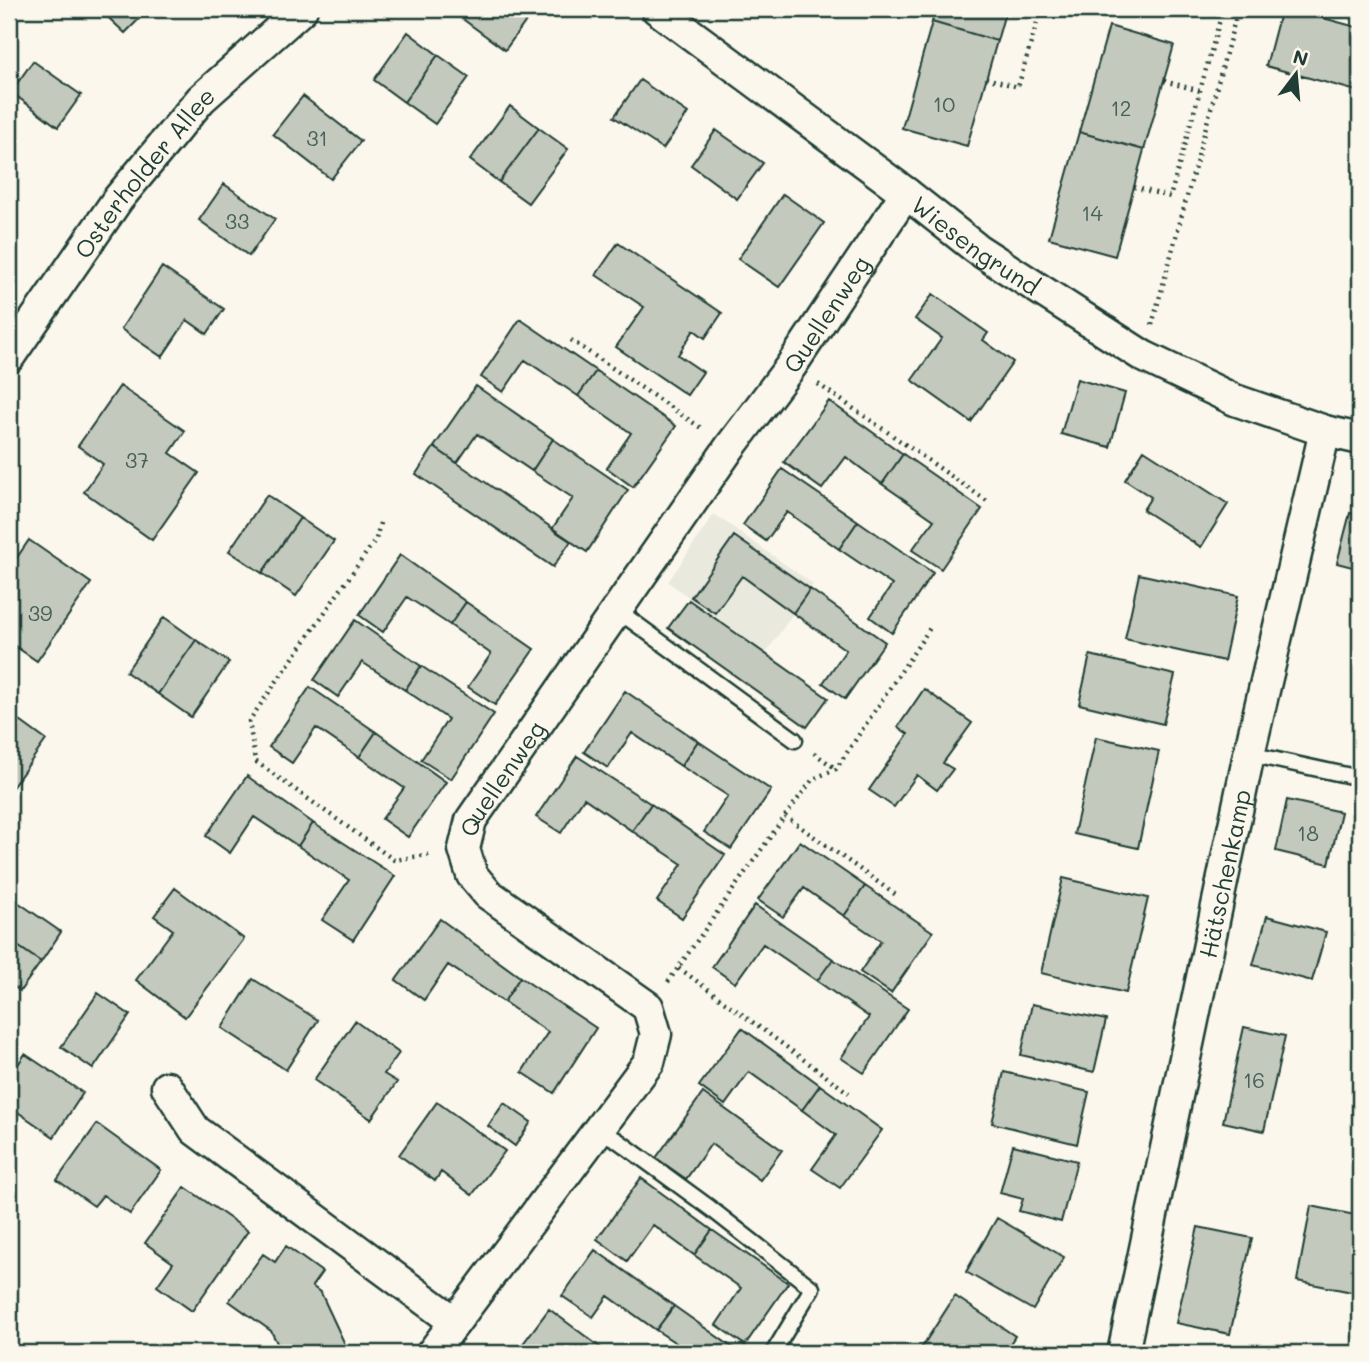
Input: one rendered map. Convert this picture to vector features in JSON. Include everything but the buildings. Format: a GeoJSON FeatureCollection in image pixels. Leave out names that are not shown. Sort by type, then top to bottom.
{"type":"FeatureCollection","features":[{"type":"Feature","properties":{"kind":"street","name":"Osterholder Allee"},"geometry":{"type":"LineString","coordinates":[[9,357],[118,199],[201,99],[302,9]]}},
{"type":"Feature","properties":{"kind":"street","name":"Wiesengrund"},"geometry":{"type":"LineString","coordinates":[[657,9],[906,193],[977,249],[1143,356],[1235,400],[1325,431]]}},
{"type":"Feature","properties":{"kind":"street","name":"Quellenweg"},"geometry":{"type":"LineString","coordinates":[[648,1007],[488,894],[472,875],[464,849],[471,820],[730,447],[791,366],[906,193]]}},
{"type":"Feature","properties":{"kind":"street"},"geometry":{"type":"LineString","coordinates":[[1325,431],[1360,439]]}},
{"type":"Feature","properties":{"kind":"street","name":"Hätschenkamp"},"geometry":{"type":"LineString","coordinates":[[1123,1353],[1249,754],[1325,431]]}},
{"type":"Feature","properties":{"kind":"street"},"geometry":{"type":"LineString","coordinates":[[167,1087],[195,1130],[444,1341],[649,1062],[656,1034],[648,1007]]}},
{"type":"Feature","properties":{"kind":"lane"},"geometry":{"type":"LineString","coordinates":[[617,610],[795,740]]}},
{"type":"Feature","properties":{"kind":"lane"},"geometry":{"type":"LineString","coordinates":[[1249,754],[1360,778]]}},
{"type":"Feature","properties":{"kind":"lane"},"geometry":{"type":"LineString","coordinates":[[598,1130],[617,1140],[812,1288],[773,1353]]}},
{"type":"Feature","properties":{"kind":"path"},"geometry":{"type":"LineString","coordinates":[[986,78],[1018,87],[1041,9]]}},
{"type":"Feature","properties":{"kind":"path"},"geometry":{"type":"LineString","coordinates":[[1134,187],[1170,197],[1223,9]]}},
{"type":"Feature","properties":{"kind":"path"},"geometry":{"type":"LineString","coordinates":[[1143,356],[1238,9]]}},
{"type":"Feature","properties":{"kind":"path"},"geometry":{"type":"LineString","coordinates":[[1164,81],[1200,91]]}},
{"type":"Feature","properties":{"kind":"path"},"geometry":{"type":"LineString","coordinates":[[571,340],[730,447]]}},
{"type":"Feature","properties":{"kind":"path"},"geometry":{"type":"LineString","coordinates":[[791,366],[987,501]]}},
{"type":"Feature","properties":{"kind":"path"},"geometry":{"type":"LineString","coordinates":[[380,523],[376,540],[249,721],[255,761],[394,860],[464,849]]}},
{"type":"Feature","properties":{"kind":"path"},"geometry":{"type":"LineString","coordinates":[[648,1007],[679,968],[813,779],[836,769],[932,625]]}},
{"type":"Feature","properties":{"kind":"path"},"geometry":{"type":"LineString","coordinates":[[785,816],[896,895]]}},
{"type":"Feature","properties":{"kind":"path"},"geometry":{"type":"LineString","coordinates":[[679,968],[849,1093]]}},
{"type":"Feature","properties":{"kind":"shaded area"},"geometry":{"type":"Polygon","coordinates":[[[714,514],[813,584],[766,653],[668,582],[714,514]]]}}]}
